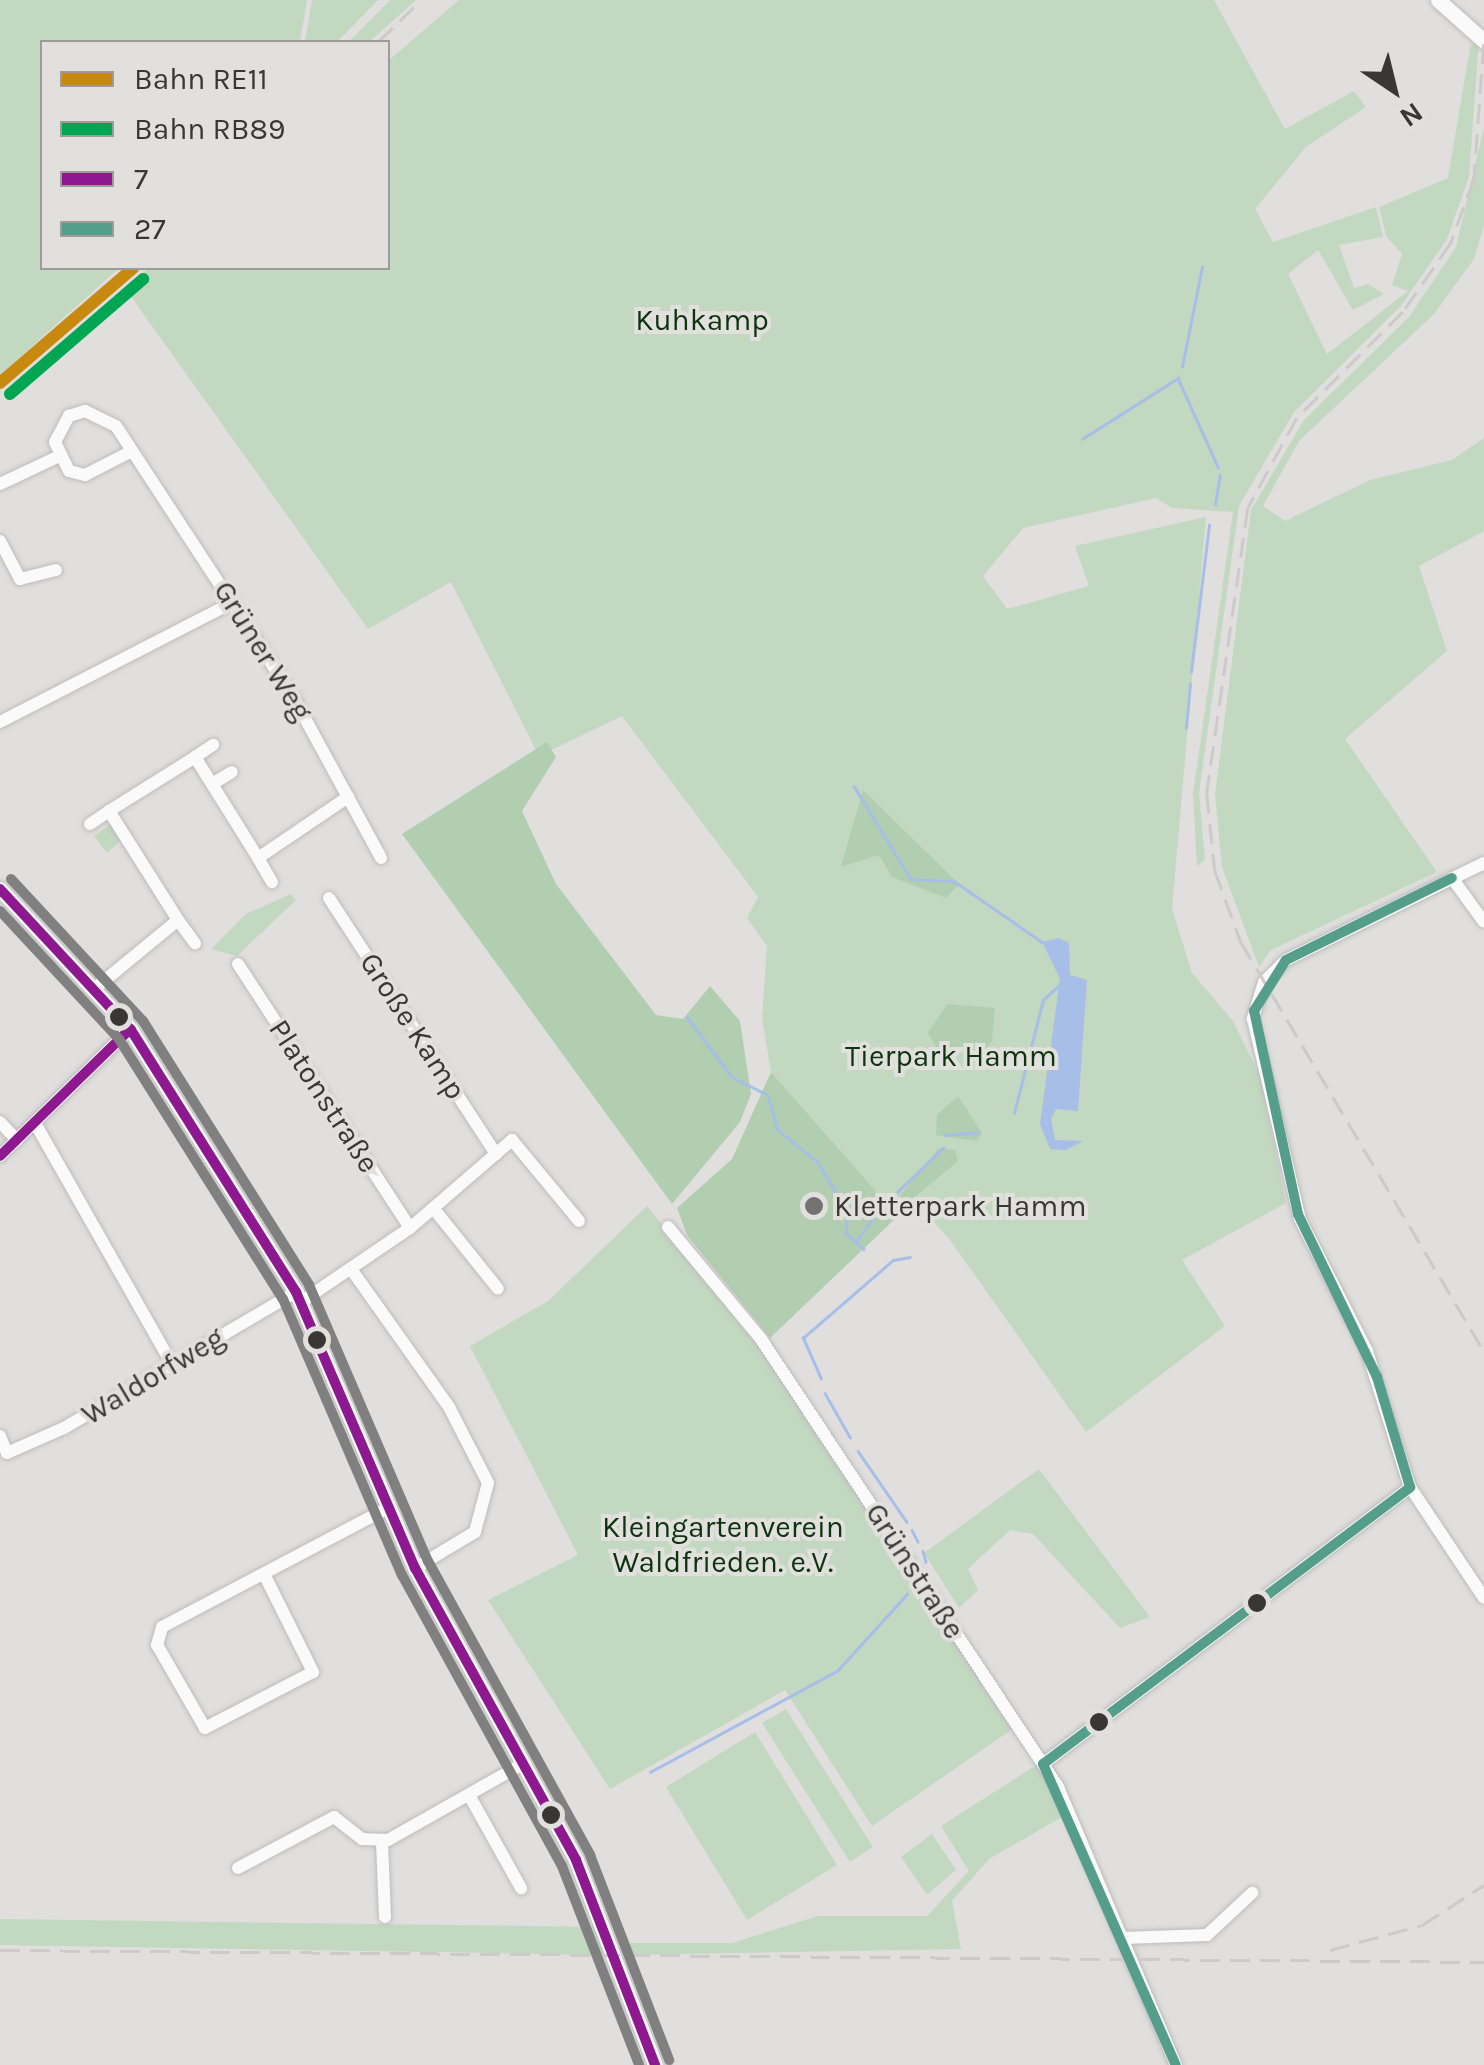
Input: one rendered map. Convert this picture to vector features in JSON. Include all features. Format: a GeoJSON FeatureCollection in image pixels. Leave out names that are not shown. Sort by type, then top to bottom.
{"type":"FeatureCollection","features":[{"type":"Feature","properties":{"kind":"street"},"geometry":{"type":"LineString","coordinates":[[1438,0],[1484,42]]}},
{"type":"Feature","properties":{"kind":"street","name":"Grüner Weg"},"geometry":{"type":"LineString","coordinates":[[58,457],[59,427],[85,411],[108,418],[234,602],[381,858]]}},
{"type":"Feature","properties":{"kind":"street"},"geometry":{"type":"LineString","coordinates":[[0,484],[58,457],[85,475],[132,451]]}},
{"type":"Feature","properties":{"kind":"street"},"geometry":{"type":"LineString","coordinates":[[0,541],[20,579],[56,570]]}},
{"type":"Feature","properties":{"kind":"street"},"geometry":{"type":"LineString","coordinates":[[0,722],[234,602]]}},
{"type":"Feature","properties":{"kind":"street"},"geometry":{"type":"LineString","coordinates":[[90,824],[214,745]]}},
{"type":"Feature","properties":{"kind":"street"},"geometry":{"type":"LineString","coordinates":[[195,757],[272,882]]}},
{"type":"Feature","properties":{"kind":"street"},"geometry":{"type":"LineString","coordinates":[[212,784],[232,772]]}},
{"type":"Feature","properties":{"kind":"street"},"geometry":{"type":"LineString","coordinates":[[258,858],[348,797]]}},
{"type":"Feature","properties":{"kind":"street"},"geometry":{"type":"LineString","coordinates":[[109,811],[195,943]]}},
{"type":"Feature","properties":{"kind":"street"},"geometry":{"type":"LineString","coordinates":[[1484,863],[1286,960],[1255,1004],[1298,1214],[1378,1377],[1410,1487],[1484,1598]]}},
{"type":"Feature","properties":{"kind":"street"},"geometry":{"type":"LineString","coordinates":[[1452,878],[1484,922]]}},
{"type":"Feature","properties":{"kind":"street"},"geometry":{"type":"LineString","coordinates":[[0,889],[130,1028],[299,1297],[416,1568],[582,1874],[655,2065]]}},
{"type":"Feature","properties":{"kind":"street","name":"Große Kamp"},"geometry":{"type":"LineString","coordinates":[[330,898],[496,1154]]}},
{"type":"Feature","properties":{"kind":"street"},"geometry":{"type":"LineString","coordinates":[[93,990],[178,920]]}},
{"type":"Feature","properties":{"kind":"street","name":"Platonstraße"},"geometry":{"type":"LineString","coordinates":[[238,964],[410,1228]]}},
{"type":"Feature","properties":{"kind":"street"},"geometry":{"type":"LineString","coordinates":[[0,1156],[130,1028]]}},
{"type":"Feature","properties":{"kind":"street"},"geometry":{"type":"LineString","coordinates":[[0,1122],[18,1140]]}},
{"type":"Feature","properties":{"kind":"street"},"geometry":{"type":"LineString","coordinates":[[35,1122],[172,1364]]}},
{"type":"Feature","properties":{"kind":"street","name":"Waldorfweg"},"geometry":{"type":"LineString","coordinates":[[0,1436],[7,1453],[352,1269],[434,1209],[512,1140],[579,1221]]}},
{"type":"Feature","properties":{"kind":"street"},"geometry":{"type":"LineString","coordinates":[[434,1209],[498,1288]]}},
{"type":"Feature","properties":{"kind":"street","name":"Grünstraße"},"geometry":{"type":"LineString","coordinates":[[668,1227],[761,1339],[1043,1764],[1176,2065]]}},
{"type":"Feature","properties":{"kind":"street"},"geometry":{"type":"LineString","coordinates":[[352,1269],[440,1394],[488,1484],[475,1532],[416,1568]]}},
{"type":"Feature","properties":{"kind":"street"},"geometry":{"type":"LineString","coordinates":[[1043,1764],[1410,1487]]}},
{"type":"Feature","properties":{"kind":"street"},"geometry":{"type":"LineString","coordinates":[[264,1574],[313,1664],[304,1680],[205,1728],[157,1645],[160,1630],[264,1574],[388,1508]]}},
{"type":"Feature","properties":{"kind":"street"},"geometry":{"type":"LineString","coordinates":[[238,1868],[334,1817],[356,1837],[382,1842],[524,1764]]}},
{"type":"Feature","properties":{"kind":"street"},"geometry":{"type":"LineString","coordinates":[[469,1795],[522,1888]]}},
{"type":"Feature","properties":{"kind":"street"},"geometry":{"type":"LineString","coordinates":[[382,1842],[385,1917]]}},
{"type":"Feature","properties":{"kind":"street"},"geometry":{"type":"LineString","coordinates":[[1123,1938],[1207,1935],[1252,1893]]}},
{"type":"Feature","properties":{"kind":"green space"},"geometry":{"type":"Polygon","coordinates":[[[0,0],[307,0],[300,40],[40,40],[40,270],[117,270],[0,375],[0,0]]]}},
{"type":"Feature","properties":{"kind":"green space"},"geometry":{"type":"Polygon","coordinates":[[[312,0],[378,0],[339,40],[305,40],[312,0]]]}},
{"type":"Feature","properties":{"kind":"green space"},"geometry":{"type":"Polygon","coordinates":[[[390,0],[416,0],[371,40],[351,40],[390,0]]]}},
{"type":"Feature","properties":{"kind":"green space"},"geometry":{"type":"Polygon","coordinates":[[[459,0],[1214,0],[1285,129],[1354,91],[1366,107],[1306,147],[1255,209],[1273,242],[1376,207],[1383,237],[1339,245],[1354,288],[1368,284],[1384,294],[1353,310],[1318,250],[1288,274],[1327,354],[1408,291],[1392,285],[1402,254],[1386,236],[1379,207],[1448,178],[1470,47],[1479,40],[1469,177],[1447,239],[1401,306],[1294,412],[1239,506],[1199,793],[1205,860],[1197,866],[1193,794],[1233,512],[1172,508],[1156,498],[1023,528],[983,576],[1007,609],[1089,586],[1075,546],[1206,517],[1172,909],[1192,973],[1233,1021],[1260,1076],[1286,1203],[1182,1260],[1225,1326],[1086,1432],[950,1240],[915,1201],[898,1216],[771,1072],[762,1018],[767,946],[747,918],[758,897],[622,716],[539,756],[451,582],[368,629],[125,288],[147,270],[390,270],[390,59],[459,0]]]}},
{"type":"Feature","properties":{"kind":"green space"},"geometry":{"type":"Polygon","coordinates":[[[1484,127],[1484,225],[1474,259],[1434,314],[1299,441],[1263,506],[1285,521],[1370,480],[1452,460],[1484,438],[1484,531],[1419,566],[1447,651],[1345,739],[1437,872],[1271,950],[1259,967],[1222,867],[1215,795],[1251,510],[1304,420],[1409,317],[1456,247],[1484,127]]]}},
{"type":"Feature","properties":{"kind":"green space"},"geometry":{"type":"Polygon","coordinates":[[[547,742],[556,757],[522,811],[556,884],[656,1015],[683,1019],[710,986],[740,1021],[751,1094],[740,1122],[672,1204],[402,834],[547,742]]]}},
{"type":"Feature","properties":{"kind":"green space"},"geometry":{"type":"Polygon","coordinates":[[[863,790],[959,884],[946,898],[892,877],[879,855],[841,867],[863,790]]]}},
{"type":"Feature","properties":{"kind":"green space"},"geometry":{"type":"Polygon","coordinates":[[[111,824],[121,840],[107,853],[94,836],[111,824]]]}},
{"type":"Feature","properties":{"kind":"green space"},"geometry":{"type":"Polygon","coordinates":[[[291,894],[296,900],[237,956],[211,949],[246,914],[291,894]]]}},
{"type":"Feature","properties":{"kind":"green space"},"geometry":{"type":"Polygon","coordinates":[[[947,1004],[995,1008],[992,1041],[971,1067],[963,1048],[942,1059],[928,1033],[947,1004]]]}},
{"type":"Feature","properties":{"kind":"green space"},"geometry":{"type":"Polygon","coordinates":[[[771,1072],[898,1216],[770,1338],[687,1235],[677,1208],[732,1159],[771,1072]]]}},
{"type":"Feature","properties":{"kind":"green space"},"geometry":{"type":"Polygon","coordinates":[[[958,1096],[982,1133],[977,1141],[936,1135],[937,1115],[958,1096]]]}},
{"type":"Feature","properties":{"kind":"green space"},"geometry":{"type":"Polygon","coordinates":[[[939,1148],[955,1150],[958,1161],[897,1212],[892,1205],[939,1148]]]}},
{"type":"Feature","properties":{"kind":"green space","name":"Kleingartenverein Waldfrieden. e.V."},"geometry":{"type":"Polygon","coordinates":[[[647,1206],[778,1370],[1014,1728],[872,1826],[785,1690],[610,1789],[488,1600],[578,1555],[470,1346],[548,1301],[647,1206]]]}},
{"type":"Feature","properties":{"kind":"green space"},"geometry":{"type":"Polygon","coordinates":[[[1039,1469],[1150,1617],[1120,1628],[1033,1534],[1010,1530],[968,1569],[978,1590],[959,1608],[924,1553],[1039,1469]]]}},
{"type":"Feature","properties":{"kind":"green space"},"geometry":{"type":"Polygon","coordinates":[[[786,1709],[873,1847],[850,1862],[762,1723],[786,1709]]]}},
{"type":"Feature","properties":{"kind":"green space"},"geometry":{"type":"Polygon","coordinates":[[[755,1732],[837,1865],[747,1920],[666,1787],[755,1732]]]}},
{"type":"Feature","properties":{"kind":"green space"},"geometry":{"type":"Polygon","coordinates":[[[1038,1764],[1067,1814],[989,1859],[952,1901],[961,1949],[630,1955],[624,1943],[732,1943],[818,1916],[927,1916],[969,1871],[941,1826],[1038,1764]]]}},
{"type":"Feature","properties":{"kind":"green space"},"geometry":{"type":"Polygon","coordinates":[[[932,1834],[956,1870],[927,1895],[901,1857],[932,1834]]]}},
{"type":"Feature","properties":{"kind":"green space"},"geometry":{"type":"Polygon","coordinates":[[[0,1919],[598,1927],[609,1955],[0,1945],[0,1919]]]}},
{"type":"Feature","properties":{"kind":"water"},"geometry":{"type":"Polygon","coordinates":[[[1059,938],[1069,943],[1070,975],[1087,980],[1078,1111],[1056,1109],[1051,1119],[1055,1140],[1083,1141],[1066,1150],[1050,1149],[1040,1124],[1060,979],[1042,942],[1059,938]]]}},
{"type":"Feature","properties":{"kind":"waterway"},"geometry":{"type":"LineString","coordinates":[[1182,367],[1202,267]]}},
{"type":"Feature","properties":{"kind":"waterway"},"geometry":{"type":"LineString","coordinates":[[1082,439],[1178,378],[1218,467]]}},
{"type":"Feature","properties":{"kind":"waterway"},"geometry":{"type":"LineString","coordinates":[[1215,505],[1220,475]]}},
{"type":"Feature","properties":{"kind":"waterway"},"geometry":{"type":"LineString","coordinates":[[1191,672],[1209,525]]}},
{"type":"Feature","properties":{"kind":"waterway"},"geometry":{"type":"LineString","coordinates":[[1186,728],[1190,684]]}},
{"type":"Feature","properties":{"kind":"waterway"},"geometry":{"type":"LineString","coordinates":[[854,786],[911,879],[954,881],[1042,942]]}},
{"type":"Feature","properties":{"kind":"waterway"},"geometry":{"type":"LineString","coordinates":[[1014,1113],[1043,1000],[1059,985]]}},
{"type":"Feature","properties":{"kind":"waterway"},"geometry":{"type":"LineString","coordinates":[[687,1017],[732,1077],[768,1095],[778,1130],[818,1162],[848,1213],[846,1233],[864,1249]]}},
{"type":"Feature","properties":{"kind":"waterway"},"geometry":{"type":"LineString","coordinates":[[945,1135],[978,1132]]}},
{"type":"Feature","properties":{"kind":"waterway"},"geometry":{"type":"LineString","coordinates":[[889,1200],[943,1148]]}},
{"type":"Feature","properties":{"kind":"waterway"},"geometry":{"type":"LineString","coordinates":[[879,1211],[884,1205]]}},
{"type":"Feature","properties":{"kind":"waterway"},"geometry":{"type":"LineString","coordinates":[[857,1240],[873,1218]]}},
{"type":"Feature","properties":{"kind":"waterway"},"geometry":{"type":"LineString","coordinates":[[821,1379],[803,1338],[893,1260],[910,1257]]}},
{"type":"Feature","properties":{"kind":"waterway"},"geometry":{"type":"LineString","coordinates":[[825,1393],[850,1437]]}},
{"type":"Feature","properties":{"kind":"waterway"},"geometry":{"type":"LineString","coordinates":[[858,1451],[907,1522]]}},
{"type":"Feature","properties":{"kind":"waterway"},"geometry":{"type":"LineString","coordinates":[[912,1530],[918,1542]]}},
{"type":"Feature","properties":{"kind":"waterway"},"geometry":{"type":"LineString","coordinates":[[923,1551],[926,1562]]}},
{"type":"Feature","properties":{"kind":"waterway"},"geometry":{"type":"LineString","coordinates":[[650,1772],[837,1671],[907,1594]]}},
{"type":"Feature","properties":{"kind":"railway"},"geometry":{"type":"LineString","coordinates":[[380,40],[421,0]]}},
{"type":"Feature","properties":{"kind":"railway"},"geometry":{"type":"LineString","coordinates":[[1484,44],[1474,179],[1451,243],[1403,312],[1297,418],[1248,508],[1207,794],[1215,871],[1241,942],[1484,1351]]}},
{"type":"Feature","properties":{"kind":"railway"},"geometry":{"type":"LineString","coordinates":[[1330,1950],[1422,1925],[1484,1885]]}},
{"type":"Feature","properties":{"kind":"railway"},"geometry":{"type":"LineString","coordinates":[[0,1950],[1484,1962]]}},
{"type":"Feature","properties":{"kind":"rail line","name":"RE11"},"geometry":{"type":"LineString","coordinates":[[0,383],[131,270]]}},
{"type":"Feature","properties":{"kind":"rail line","name":"RB89"},"geometry":{"type":"LineString","coordinates":[[10,394],[143,279]]}},
{"type":"Feature","properties":{"kind":"transit line","name":"27"},"geometry":{"type":"LineString","coordinates":[[1410,1487],[1377,1377],[1298,1214],[1254,1011],[1286,960],[1452,878]]}},
{"type":"Feature","properties":{"kind":"transit line"},"geometry":{"type":"LineString","coordinates":[[11,879],[143,1021],[309,1285],[428,1561],[590,1855],[669,2060]]}},
{"type":"Feature","properties":{"kind":"transit line","name":"7"},"geometry":{"type":"LineString","coordinates":[[0,889],[131,1030],[296,1292],[415,1568],[576,1860],[655,2065]]}},
{"type":"Feature","properties":{"kind":"transit line"},"geometry":{"type":"LineString","coordinates":[[0,911],[119,1039],[283,1299],[402,1575],[562,1866],[639,2065]]}},
{"type":"Feature","properties":{"kind":"transit line","name":"7"},"geometry":{"type":"LineString","coordinates":[[0,1156],[130,1029]]}},
{"type":"Feature","properties":{"kind":"transit line","name":"27"},"geometry":{"type":"LineString","coordinates":[[1043,1764],[1410,1487]]}},
{"type":"Feature","properties":{"kind":"transit line","name":"27"},"geometry":{"type":"LineString","coordinates":[[1043,1764],[1176,2065]]}},
{"type":"Feature","properties":{"kind":"place","name":"Kletterpark Hamm"},"geometry":{"type":"Point","coordinates":[814,1206]}},
{"type":"Feature","properties":{"kind":"park label","name":"Kuhkamp"},"geometry":{"type":"Point","coordinates":[702,320]}},
{"type":"Feature","properties":{"kind":"park label","name":"Tierpark Hamm"},"geometry":{"type":"Point","coordinates":[951,1056]}}]}
